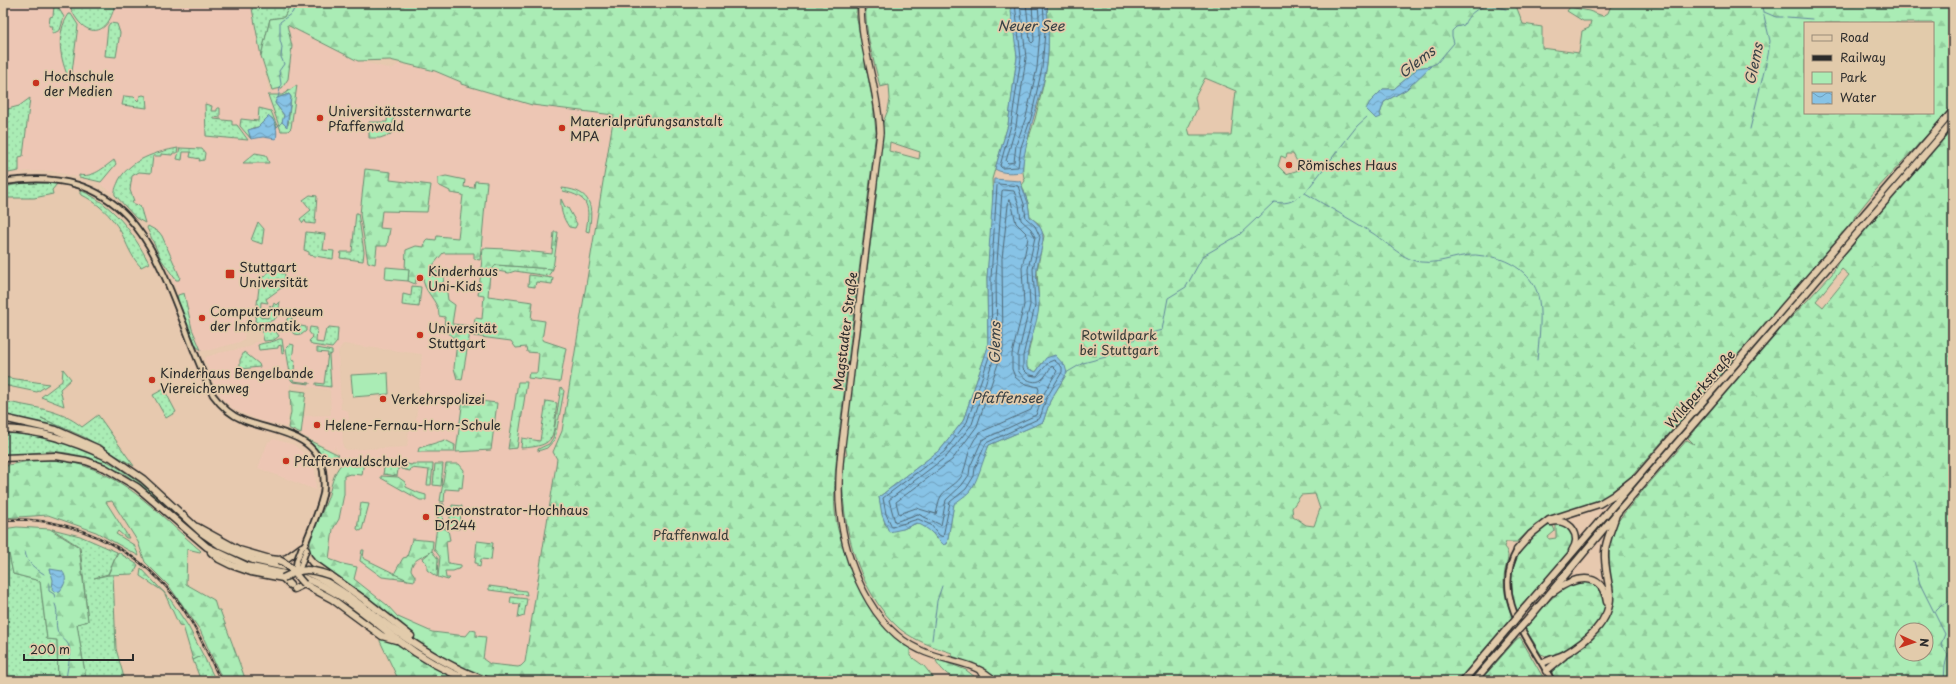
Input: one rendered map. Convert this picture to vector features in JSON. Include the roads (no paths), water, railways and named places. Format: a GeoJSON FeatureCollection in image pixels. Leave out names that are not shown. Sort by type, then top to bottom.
{"type":"FeatureCollection","features":[{"type":"Feature","properties":{"kind":"highway","name":"Wildparkstraße"},"geometry":{"type":"LineString","coordinates":[[1474,681],[1548,596],[1840,249],[1953,111]]}},
{"type":"Feature","properties":{"kind":"highway","name":"Wildparkstraße"},"geometry":{"type":"LineString","coordinates":[[1850,237],[1953,122]]}},
{"type":"Feature","properties":{"kind":"highway","name":"Wildparkstraße"},"geometry":{"type":"LineString","coordinates":[[1463,681],[1643,472],[1840,249]]}},
{"type":"Feature","properties":{"kind":"highway"},"geometry":{"type":"LineString","coordinates":[[3,418],[56,430],[99,449],[143,478],[193,525],[221,546],[238,555],[263,563],[285,567]]}},
{"type":"Feature","properties":{"kind":"highway"},"geometry":{"type":"LineString","coordinates":[[3,429],[33,432],[63,439],[109,459],[133,475],[206,539],[239,558],[257,563],[263,563]]}},
{"type":"Feature","properties":{"kind":"highway"},"geometry":{"type":"LineString","coordinates":[[3,458],[62,456],[86,461],[105,468],[137,487],[207,547],[219,560],[251,572],[274,578],[311,569],[329,575]]}},
{"type":"Feature","properties":{"kind":"highway"},"geometry":{"type":"LineString","coordinates":[[3,462],[13,461],[19,457]]}},
{"type":"Feature","properties":{"kind":"highway"},"geometry":{"type":"LineString","coordinates":[[1517,550],[1522,541],[1545,523],[1561,516],[1599,504],[1614,495],[1643,472]]}},
{"type":"Feature","properties":{"kind":"highway"},"geometry":{"type":"LineString","coordinates":[[1546,670],[1558,662],[1593,632],[1604,619],[1608,608],[1610,595],[1605,563],[1605,551],[1617,513]]}},
{"type":"Feature","properties":{"kind":"highway"},"geometry":{"type":"LineString","coordinates":[[1545,523],[1554,521],[1565,522],[1574,531],[1576,538],[1575,547],[1558,571]]}},
{"type":"Feature","properties":{"kind":"highway"},"geometry":{"type":"LineString","coordinates":[[193,525],[205,530],[239,550],[285,562],[295,572],[382,636],[400,641],[436,665],[471,681]]}},
{"type":"Feature","properties":{"kind":"highway"},"geometry":{"type":"LineString","coordinates":[[207,547],[241,564],[284,576],[292,587],[304,578]]}},
{"type":"Feature","properties":{"kind":"highway"},"geometry":{"type":"LineString","coordinates":[[279,560],[290,556],[304,547],[310,560],[369,603],[418,642],[418,645]]}},
{"type":"Feature","properties":{"kind":"highway"},"geometry":{"type":"LineString","coordinates":[[304,578],[338,588],[418,645],[454,668],[488,681]]}},
{"type":"Feature","properties":{"kind":"highway"},"geometry":{"type":"LineString","coordinates":[[1548,596],[1571,581],[1583,578],[1590,580],[1603,590],[1608,608]]}},
{"type":"Feature","properties":{"kind":"highway"},"geometry":{"type":"LineString","coordinates":[[1543,663],[1565,655]]}},
{"type":"Feature","properties":{"kind":"highway"},"geometry":{"type":"LineString","coordinates":[[723,681],[773,681]]}},
{"type":"Feature","properties":{"kind":"main road","name":"Magstadter Straße"},"geometry":{"type":"LineString","coordinates":[[861,3],[863,35],[878,106],[879,139],[841,453],[839,487],[840,511],[850,558],[864,592],[884,621],[909,642],[929,652],[988,674],[995,681]]}},
{"type":"Feature","properties":{"kind":"main road"},"geometry":{"type":"LineString","coordinates":[[978,670],[987,681]]}},
{"type":"Feature","properties":{"kind":"street"},"geometry":{"type":"LineString","coordinates":[[3,182],[28,178],[49,179],[78,184],[98,193],[113,203],[133,223],[149,247],[176,302],[207,384],[217,401],[230,413],[242,420],[296,437],[306,444],[318,457],[322,468],[324,489],[323,498],[304,547],[297,560],[295,572]]}},
{"type":"Feature","properties":{"kind":"street"},"geometry":{"type":"LineString","coordinates":[[1517,550],[1509,571],[1509,599],[1519,622],[1552,681]]}},
{"type":"Feature","properties":{"kind":"water","name":"Neuer See"},"geometry":{"type":"Polygon","coordinates":[[[1010,3],[1047,3],[1048,36],[1046,70],[1029,134],[1022,172],[1012,173],[1001,172],[995,169],[1008,125],[1017,57],[1010,3]]]}},
{"type":"Feature","properties":{"kind":"water"},"geometry":{"type":"Polygon","coordinates":[[[1431,66],[1407,89],[1384,102],[1380,114],[1381,117],[1376,119],[1366,109],[1370,102],[1383,89],[1394,89],[1417,68],[1431,66]]]}},
{"type":"Feature","properties":{"kind":"water"},"geometry":{"type":"Polygon","coordinates":[[[289,94],[291,97],[287,127],[282,122],[284,115],[275,103],[277,98],[289,94]]]}},
{"type":"Feature","properties":{"kind":"water"},"geometry":{"type":"Polygon","coordinates":[[[269,116],[276,126],[276,139],[263,137],[251,139],[248,130],[258,127],[269,116]]]}},
{"type":"Feature","properties":{"kind":"water","name":"Pfaffensee"},"geometry":{"type":"Polygon","coordinates":[[[994,179],[1020,181],[1028,203],[1030,217],[1037,223],[1043,234],[1037,273],[1039,305],[1028,352],[1027,368],[1036,372],[1046,358],[1055,355],[1065,366],[1067,373],[1050,401],[1043,422],[989,445],[972,488],[954,504],[947,544],[944,545],[929,530],[917,523],[903,529],[889,532],[882,515],[879,497],[941,449],[963,421],[988,347],[987,278],[994,179]]]}},
{"type":"Feature","properties":{"kind":"water"},"geometry":{"type":"Polygon","coordinates":[[[50,569],[62,571],[65,576],[65,581],[60,591],[54,592],[52,589],[53,580],[50,569]]]}},
{"type":"Feature","properties":{"kind":"waterway"},"geometry":{"type":"LineString","coordinates":[[278,98],[281,84],[279,71],[284,64],[281,57],[282,47],[280,40],[280,22],[292,13],[297,3]]}},
{"type":"Feature","properties":{"kind":"waterway","name":"Glems"},"geometry":{"type":"LineString","coordinates":[[1750,129],[1770,41],[1761,3]]}},
{"type":"Feature","properties":{"kind":"waterway","name":"Glems"},"geometry":{"type":"LineString","coordinates":[[1430,66],[1437,63],[1454,43],[1452,31],[1456,27],[1464,25],[1467,18],[1473,12],[1487,6],[1506,9]]}},
{"type":"Feature","properties":{"kind":"waterway"},"geometry":{"type":"LineString","coordinates":[[1764,12],[1776,17],[1783,17]]}},
{"type":"Feature","properties":{"kind":"waterway"},"geometry":{"type":"LineString","coordinates":[[1787,17],[1812,19]]}},
{"type":"Feature","properties":{"kind":"waterway","name":"Glems"},"geometry":{"type":"LineString","coordinates":[[1304,194],[1357,126],[1367,117]]}},
{"type":"Feature","properties":{"kind":"waterway"},"geometry":{"type":"LineString","coordinates":[[276,128],[282,122]]}},
{"type":"Feature","properties":{"kind":"waterway"},"geometry":{"type":"LineString","coordinates":[[1305,193],[1374,234],[1396,251],[1415,261],[1437,262],[1467,255],[1484,256]]}},
{"type":"Feature","properties":{"kind":"waterway","name":"Glems"},"geometry":{"type":"LineString","coordinates":[[1129,342],[1143,335],[1162,330],[1168,298],[1186,287],[1203,256],[1239,235],[1274,202],[1288,202],[1294,200],[1300,195]]}},
{"type":"Feature","properties":{"kind":"waterway"},"geometry":{"type":"LineString","coordinates":[[1492,257],[1506,261],[1513,265],[1525,274],[1534,285],[1539,299],[1540,308],[1537,360]]}},
{"type":"Feature","properties":{"kind":"waterway","name":"Glems"},"geometry":{"type":"LineString","coordinates":[[1066,373],[1083,363],[1106,357],[1124,346]]}},
{"type":"Feature","properties":{"kind":"waterway"},"geometry":{"type":"LineString","coordinates":[[25,552],[30,563],[44,574]]}},
{"type":"Feature","properties":{"kind":"waterway"},"geometry":{"type":"LineString","coordinates":[[1914,561],[1920,584],[1945,634],[1941,644],[1948,655],[1945,665],[1944,681]]}},
{"type":"Feature","properties":{"kind":"waterway"},"geometry":{"type":"LineString","coordinates":[[49,583],[49,591],[54,594],[55,598]]}},
{"type":"Feature","properties":{"kind":"waterway"},"geometry":{"type":"LineString","coordinates":[[932,640],[937,601],[942,586]]}},
{"type":"Feature","properties":{"kind":"waterway"},"geometry":{"type":"LineString","coordinates":[[1936,611],[1942,605],[1953,599]]}},
{"type":"Feature","properties":{"kind":"waterway"},"geometry":{"type":"LineString","coordinates":[[55,604],[57,610],[58,631],[68,644],[70,652],[66,681]]}},
{"type":"Feature","properties":{"kind":"waterway"},"geometry":{"type":"LineString","coordinates":[[1949,653],[1953,649]]}},
{"type":"Feature","properties":{"kind":"waterway"},"geometry":{"type":"LineString","coordinates":[[1952,681],[1951,678],[1953,676]]}},
{"type":"Feature","properties":{"kind":"railway"},"geometry":{"type":"LineString","coordinates":[[3,520],[27,520],[52,523],[75,529],[98,537],[140,562],[158,578],[174,596],[188,616],[221,681]]}},
{"type":"Feature","properties":{"kind":"place","name":"Hochschule der Medien"},"geometry":{"type":"Point","coordinates":[36,83]}},
{"type":"Feature","properties":{"kind":"place","name":"Universitätssternwarte Pfaffenwald"},"geometry":{"type":"Point","coordinates":[320,118]}},
{"type":"Feature","properties":{"kind":"place","name":"Materialprüfungsanstalt MPA"},"geometry":{"type":"Point","coordinates":[562,128]}},
{"type":"Feature","properties":{"kind":"place","name":"Römisches Haus"},"geometry":{"type":"Point","coordinates":[1289,165]}},
{"type":"Feature","properties":{"kind":"place","name":"Stuttgart Universität"},"geometry":{"type":"Point","coordinates":[230,274]}},
{"type":"Feature","properties":{"kind":"place","name":"Kinderhaus Uni-Kids"},"geometry":{"type":"Point","coordinates":[420,278]}},
{"type":"Feature","properties":{"kind":"place","name":"Computermuseum der Informatik"},"geometry":{"type":"Point","coordinates":[202,318]}},
{"type":"Feature","properties":{"kind":"place","name":"Universität Stuttgart"},"geometry":{"type":"Point","coordinates":[420,335]}},
{"type":"Feature","properties":{"kind":"place","name":"Kinderhaus Bengelbande Viereichenweg"},"geometry":{"type":"Point","coordinates":[152,380]}},
{"type":"Feature","properties":{"kind":"place","name":"Verkehrspolizei"},"geometry":{"type":"Point","coordinates":[383,399]}},
{"type":"Feature","properties":{"kind":"place","name":"Helene-Fernau-Horn-Schule"},"geometry":{"type":"Point","coordinates":[317,425]}},
{"type":"Feature","properties":{"kind":"place","name":"Pfaffenwaldschule"},"geometry":{"type":"Point","coordinates":[286,461]}},
{"type":"Feature","properties":{"kind":"place","name":"Demonstrator-Hochhaus D1244"},"geometry":{"type":"Point","coordinates":[426,517]}},
{"type":"Feature","properties":{"kind":"park label","name":"Rotwildpark bei Stuttgart"},"geometry":{"type":"Point","coordinates":[1119,342]}},
{"type":"Feature","properties":{"kind":"park label","name":"Pfaffenwald"},"geometry":{"type":"Point","coordinates":[691,535]}}]}
